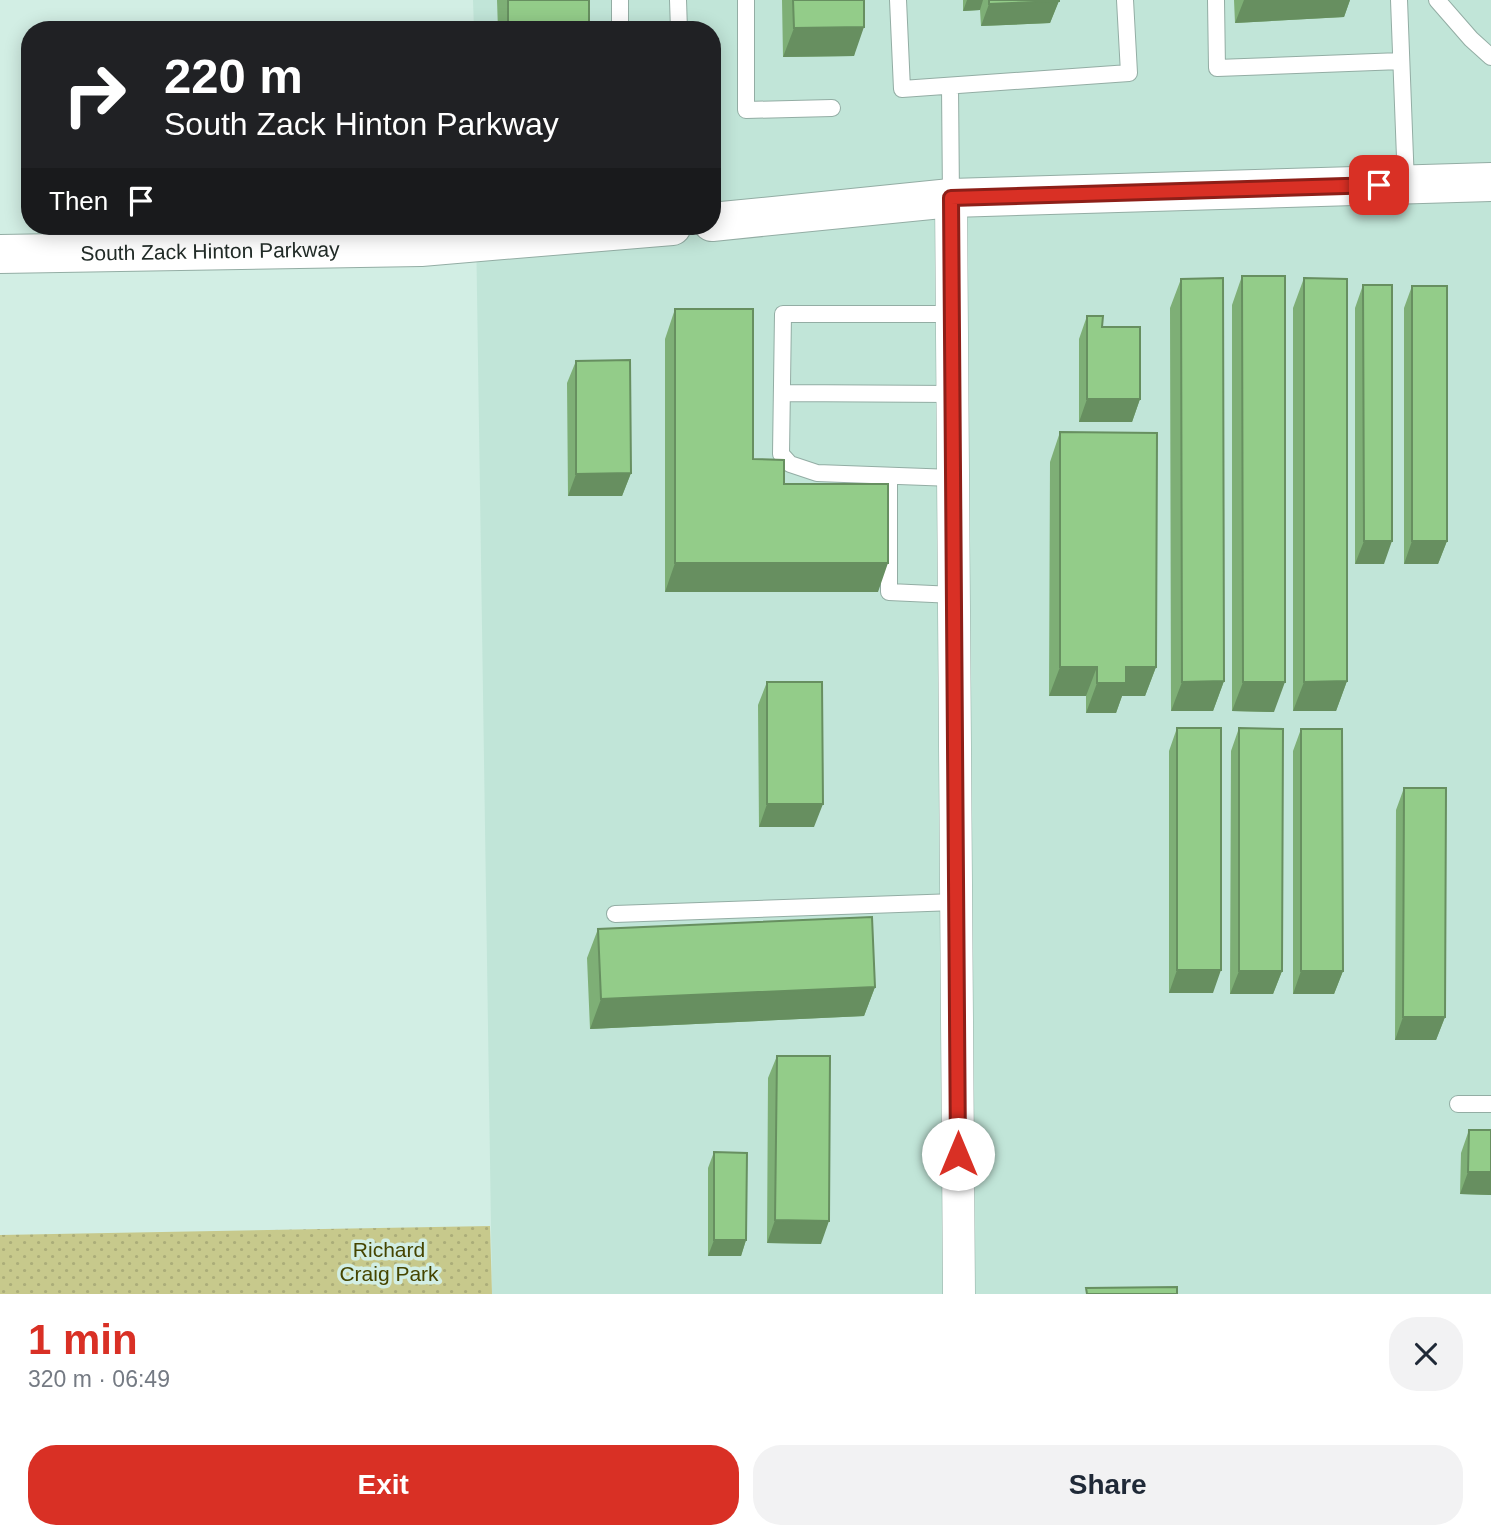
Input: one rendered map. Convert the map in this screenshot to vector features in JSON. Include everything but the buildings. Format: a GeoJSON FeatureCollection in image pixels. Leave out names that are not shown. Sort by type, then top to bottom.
{"type":"FeatureCollection","features":[{"type":"Feature","properties":{"kind":"main road"},"geometry":{"type":"LineString","coordinates":[[721,221],[951,198],[1491,182]]}},
{"type":"Feature","properties":{"kind":"main road","name":"South Zack Hinton Parkway"},"geometry":{"type":"LineString","coordinates":[[0,254],[421,247],[564,235]]}},
{"type":"Feature","properties":{"kind":"street"},"geometry":{"type":"LineString","coordinates":[[951,198],[959,1294]]}},
{"type":"Feature","properties":{"kind":"lane"},"geometry":{"type":"LineString","coordinates":[[620,0],[620,21]]}},
{"type":"Feature","properties":{"kind":"lane"},"geometry":{"type":"LineString","coordinates":[[678,0],[679,21]]}},
{"type":"Feature","properties":{"kind":"lane"},"geometry":{"type":"LineString","coordinates":[[746,0],[746,110],[832,107]]}},
{"type":"Feature","properties":{"kind":"lane"},"geometry":{"type":"LineString","coordinates":[[898,0],[902,89],[1129,73],[1125,0]]}},
{"type":"Feature","properties":{"kind":"lane"},"geometry":{"type":"LineString","coordinates":[[1216,0],[1217,68],[1401,61]]}},
{"type":"Feature","properties":{"kind":"lane"},"geometry":{"type":"LineString","coordinates":[[1399,0],[1406,184]]}},
{"type":"Feature","properties":{"kind":"lane"},"geometry":{"type":"LineString","coordinates":[[1437,0],[1471,39],[1491,57]]}},
{"type":"Feature","properties":{"kind":"lane"},"geometry":{"type":"LineString","coordinates":[[950,87],[951,198]]}},
{"type":"Feature","properties":{"kind":"lane"},"geometry":{"type":"LineString","coordinates":[[952,314],[783,314],[781,454],[790,464],[817,473],[953,478]]}},
{"type":"Feature","properties":{"kind":"lane"},"geometry":{"type":"LineString","coordinates":[[782,393],[953,394]]}},
{"type":"Feature","properties":{"kind":"lane"},"geometry":{"type":"LineString","coordinates":[[889,476],[889,592],[954,595]]}},
{"type":"Feature","properties":{"kind":"lane"},"geometry":{"type":"LineString","coordinates":[[615,914],[956,902]]}},
{"type":"Feature","properties":{"kind":"lane"},"geometry":{"type":"LineString","coordinates":[[1458,1104],[1491,1104]]}},
{"type":"Feature","properties":{"kind":"shaded area"},"geometry":{"type":"Polygon","coordinates":[[[473,0],[1491,0],[1491,1294],[492,1294],[476,235],[721,235],[721,21],[474,21],[473,0]]]}},
{"type":"Feature","properties":{"kind":"green space","name":"Richard Craig Park"},"geometry":{"type":"Polygon","coordinates":[[[490,1226],[492,1294],[0,1294],[0,1235],[490,1226]]]}},
{"type":"Feature","properties":{"kind":"route"},"geometry":{"type":"LineString","coordinates":[[958,1154],[951,198],[1379,185]]}}]}
